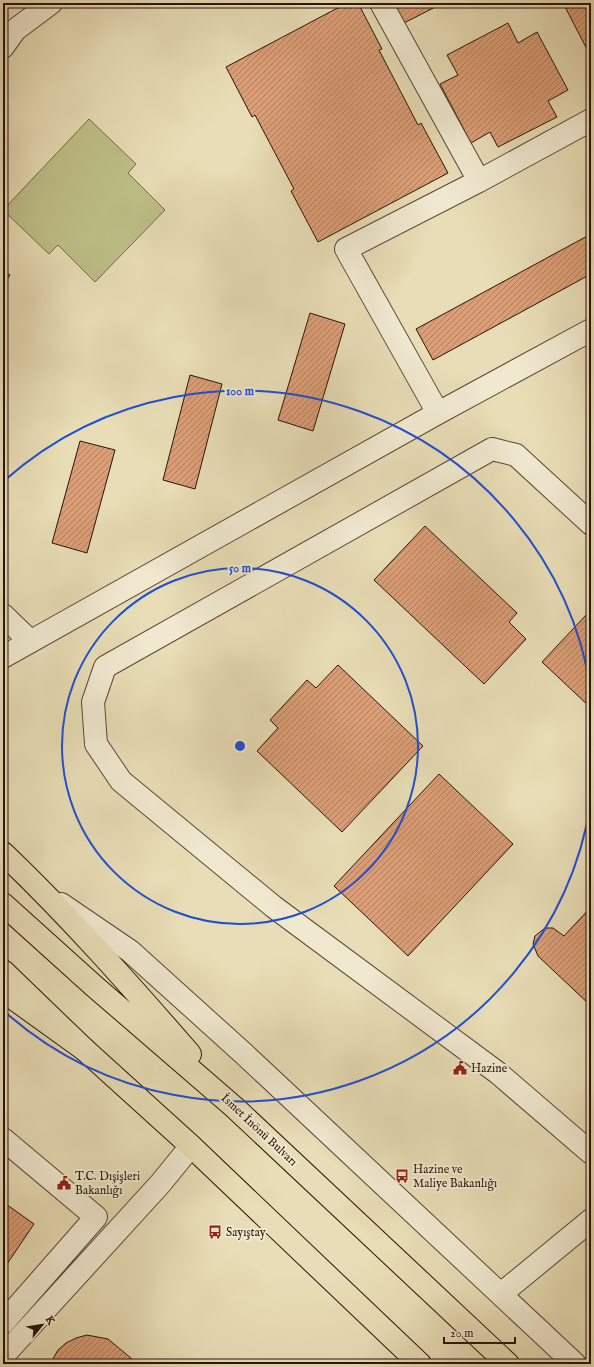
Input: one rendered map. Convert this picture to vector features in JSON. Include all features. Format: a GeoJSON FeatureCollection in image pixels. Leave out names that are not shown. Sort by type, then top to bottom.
{"type":"FeatureCollection","features":[{"type":"Feature","properties":{"kind":"main road"},"geometry":{"type":"LineString","coordinates":[[3,853],[47,895],[122,975],[234,1107]]}},
{"type":"Feature","properties":{"kind":"main road","name":"İsmet İnönü Bulvarı"},"geometry":{"type":"LineString","coordinates":[[3,904],[94,986],[234,1107],[508,1364]]}},
{"type":"Feature","properties":{"kind":"main road"},"geometry":{"type":"LineString","coordinates":[[3,971],[85,1050],[191,1146],[420,1364]]}},
{"type":"Feature","properties":{"kind":"main road"},"geometry":{"type":"LineString","coordinates":[[3,992],[85,1050]]}},
{"type":"Feature","properties":{"kind":"street"},"geometry":{"type":"LineString","coordinates":[[3,47],[15,30],[51,3]]}},
{"type":"Feature","properties":{"kind":"street"},"geometry":{"type":"LineString","coordinates":[[381,3],[479,180]]}},
{"type":"Feature","properties":{"kind":"street"},"geometry":{"type":"LineString","coordinates":[[438,413],[346,249],[591,120]]}},
{"type":"Feature","properties":{"kind":"street"},"geometry":{"type":"LineString","coordinates":[[3,657],[438,413],[591,330]]}},
{"type":"Feature","properties":{"kind":"street"},"geometry":{"type":"LineString","coordinates":[[591,524],[516,455],[492,449],[105,667],[93,702],[96,744],[121,781],[274,907],[498,1073],[591,1153]]}},
{"type":"Feature","properties":{"kind":"street"},"geometry":{"type":"LineString","coordinates":[[3,615],[30,641]]}},
{"type":"Feature","properties":{"kind":"street"},"geometry":{"type":"LineString","coordinates":[[47,895],[130,951],[249,1059],[575,1364]]}},
{"type":"Feature","properties":{"kind":"street"},"geometry":{"type":"LineString","coordinates":[[3,1139],[96,1217],[3,1323]]}},
{"type":"Feature","properties":{"kind":"street"},"geometry":{"type":"LineString","coordinates":[[3,1356],[160,1184],[191,1146]]}},
{"type":"Feature","properties":{"kind":"street"},"geometry":{"type":"LineString","coordinates":[[501,1294],[591,1220]]}},
{"type":"Feature","properties":{"kind":"green space"},"geometry":{"type":"Polygon","coordinates":[[[89,119],[136,164],[128,173],[165,210],[95,282],[58,245],[49,254],[3,210],[89,119]]]}},
{"type":"Feature","properties":{"kind":"building"},"geometry":{"type":"Polygon","coordinates":[[[347,3],[358,3],[382,49],[379,50],[418,125],[421,123],[448,173],[318,242],[291,191],[294,189],[255,115],[252,117],[226,67],[347,3]]]}},
{"type":"Feature","properties":{"kind":"building"},"geometry":{"type":"Polygon","coordinates":[[[394,3],[443,3],[404,23],[394,3]]]}},
{"type":"Feature","properties":{"kind":"building"},"geometry":{"type":"Polygon","coordinates":[[[563,3],[591,3],[591,57],[563,3]]]}},
{"type":"Feature","properties":{"kind":"building"},"geometry":{"type":"Polygon","coordinates":[[[508,23],[518,43],[537,32],[568,90],[548,101],[557,117],[498,147],[490,132],[471,143],[440,84],[458,75],[447,55],[508,23]]]}},
{"type":"Feature","properties":{"kind":"building"},"geometry":{"type":"Polygon","coordinates":[[[591,234],[591,274],[433,360],[416,329],[591,234]]]}},
{"type":"Feature","properties":{"kind":"building"},"geometry":{"type":"Polygon","coordinates":[[[3,270],[10,275],[3,286],[3,270]]]}},
{"type":"Feature","properties":{"kind":"building"},"geometry":{"type":"Polygon","coordinates":[[[310,313],[345,324],[313,431],[278,420],[310,313]]]}},
{"type":"Feature","properties":{"kind":"building"},"geometry":{"type":"Polygon","coordinates":[[[190,375],[222,384],[195,489],[163,480],[190,375]]]}},
{"type":"Feature","properties":{"kind":"building"},"geometry":{"type":"Polygon","coordinates":[[[80,441],[115,450],[87,553],[52,543],[80,441]]]}},
{"type":"Feature","properties":{"kind":"building"},"geometry":{"type":"Polygon","coordinates":[[[425,526],[517,613],[509,622],[526,639],[484,684],[374,580],[425,526]]]}},
{"type":"Feature","properties":{"kind":"building"},"geometry":{"type":"Polygon","coordinates":[[[588,613],[591,616],[591,708],[542,662],[588,613]]]}},
{"type":"Feature","properties":{"kind":"building"},"geometry":{"type":"Polygon","coordinates":[[[338,665],[423,746],[342,832],[257,751],[278,728],[270,720],[307,680],[316,688],[338,665]]]}},
{"type":"Feature","properties":{"kind":"building"},"geometry":{"type":"Polygon","coordinates":[[[439,774],[513,844],[408,956],[334,886],[439,774]]]}},
{"type":"Feature","properties":{"kind":"building"},"geometry":{"type":"Polygon","coordinates":[[[591,907],[591,1006],[538,956],[533,944],[535,936],[545,928],[553,928],[564,936],[591,907]]]}},
{"type":"Feature","properties":{"kind":"building"},"geometry":{"type":"Polygon","coordinates":[[[3,1202],[34,1224],[3,1270],[3,1202]]]}},
{"type":"Feature","properties":{"kind":"building"},"geometry":{"type":"Polygon","coordinates":[[[87,1335],[108,1339],[138,1364],[50,1364],[58,1350],[66,1343],[87,1335]]]}},
{"type":"Feature","properties":{"kind":"place","name":"Hazine"},"geometry":{"type":"Point","coordinates":[460,1068]}},
{"type":"Feature","properties":{"kind":"place","name":"Hazine ve Maliye Bakanlığı"},"geometry":{"type":"Point","coordinates":[402,1176]}},
{"type":"Feature","properties":{"kind":"place","name":"T.C. Dışişleri Bakanlığı"},"geometry":{"type":"Point","coordinates":[64,1183]}},
{"type":"Feature","properties":{"kind":"place","name":"Sayıştay"},"geometry":{"type":"Point","coordinates":[215,1232]}}]}
